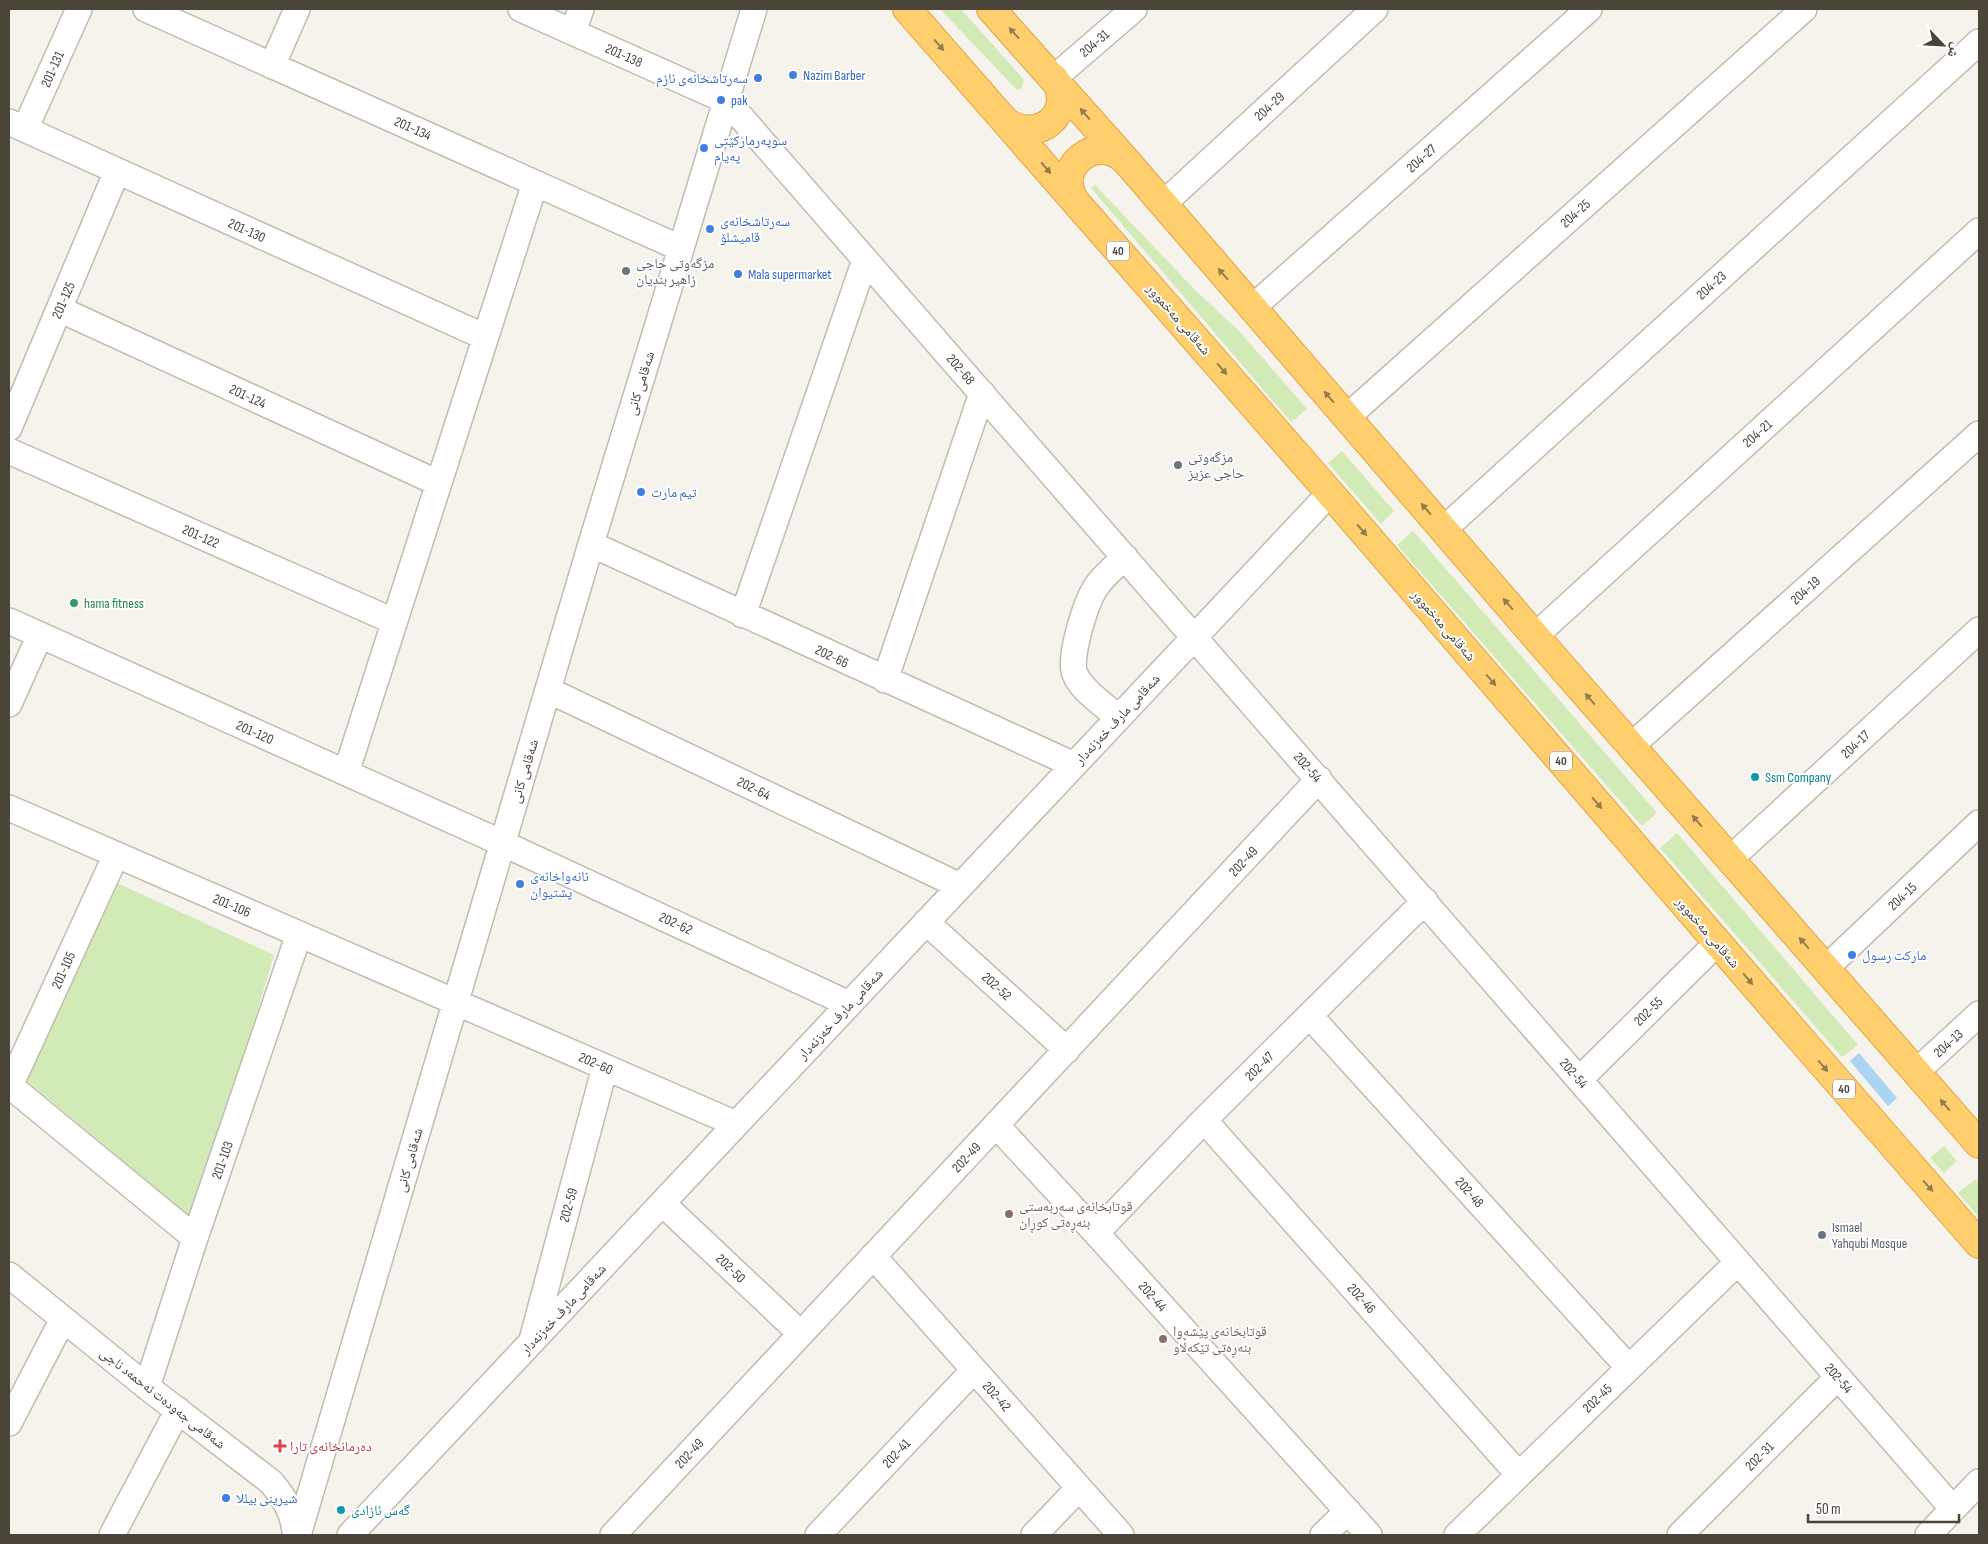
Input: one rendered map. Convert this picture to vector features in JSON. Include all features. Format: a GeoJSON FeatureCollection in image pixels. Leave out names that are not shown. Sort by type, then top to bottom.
{"type":"FeatureCollection","features":[{"type":"Feature","properties":{"kind":"highway","name":"شەقامی مەخموور"},"geometry":{"type":"LineString","coordinates":[[907,9],[1330,493],[1979,1244]]}},
{"type":"Feature","properties":{"kind":"highway"},"geometry":{"type":"LineString","coordinates":[[992,9],[1128,163],[1535,636],[1979,1144]]}},
{"type":"Feature","properties":{"kind":"highway"},"geometry":{"type":"LineString","coordinates":[[1005,121],[1015,128],[1025,131],[1036,130],[1051,122],[1058,113],[1061,103],[1059,88],[1054,78]]}},
{"type":"Feature","properties":{"kind":"highway"},"geometry":{"type":"LineString","coordinates":[[1075,201],[1069,186],[1070,175],[1074,165],[1081,157],[1095,150],[1105,150],[1115,153],[1128,163]]}},
{"type":"Feature","properties":{"kind":"street","name":"201-131"},"geometry":{"type":"LineString","coordinates":[[17,126],[79,9]]}},
{"type":"Feature","properties":{"kind":"street","name":"201-134"},"geometry":{"type":"LineString","coordinates":[[146,9],[680,248]]}},
{"type":"Feature","properties":{"kind":"street"},"geometry":{"type":"LineString","coordinates":[[272,66],[297,9]]}},
{"type":"Feature","properties":{"kind":"street","name":"201-138"},"geometry":{"type":"LineString","coordinates":[[521,9],[727,101]]}},
{"type":"Feature","properties":{"kind":"street"},"geometry":{"type":"LineString","coordinates":[[573,32],[581,9]]}},
{"type":"Feature","properties":{"kind":"street","name":"شەقامی کانی"},"geometry":{"type":"LineString","coordinates":[[296,1535],[591,544],[754,9]]}},
{"type":"Feature","properties":{"kind":"street","name":"204-31"},"geometry":{"type":"LineString","coordinates":[[1054,78],[1134,9]]}},
{"type":"Feature","properties":{"kind":"street","name":"204-29"},"geometry":{"type":"LineString","coordinates":[[1163,204],[1375,9]]}},
{"type":"Feature","properties":{"kind":"street","name":"204-27"},"geometry":{"type":"LineString","coordinates":[[1252,308],[1589,9]]}},
{"type":"Feature","properties":{"kind":"street","name":"204-25"},"geometry":{"type":"LineString","coordinates":[[1347,417],[1804,9]]}},
{"type":"Feature","properties":{"kind":"street","name":"204-23"},"geometry":{"type":"LineString","coordinates":[[1443,530],[1979,42]]}},
{"type":"Feature","properties":{"kind":"street","name":"202-68"},"geometry":{"type":"LineString","coordinates":[[727,101],[1195,636]]}},
{"type":"Feature","properties":{"kind":"street","name":"201-130"},"geometry":{"type":"LineString","coordinates":[[17,126],[485,337]]}},
{"type":"Feature","properties":{"kind":"street","name":"201-125"},"geometry":{"type":"LineString","coordinates":[[9,428],[117,171]]}},
{"type":"Feature","properties":{"kind":"street"},"geometry":{"type":"LineString","coordinates":[[346,773],[535,183]]}},
{"type":"Feature","properties":{"kind":"street","name":"204-21"},"geometry":{"type":"LineString","coordinates":[[1535,636],[1979,231]]}},
{"type":"Feature","properties":{"kind":"street"},"geometry":{"type":"LineString","coordinates":[[743,615],[866,260]]}},
{"type":"Feature","properties":{"kind":"street","name":"201-124"},"geometry":{"type":"LineString","coordinates":[[59,309],[438,483]]}},
{"type":"Feature","properties":{"kind":"street"},"geometry":{"type":"LineString","coordinates":[[885,680],[982,393]]}},
{"type":"Feature","properties":{"kind":"street","name":"204-19"},"geometry":{"type":"LineString","coordinates":[[1632,746],[1979,434]]}},
{"type":"Feature","properties":{"kind":"street","name":"201-122"},"geometry":{"type":"LineString","coordinates":[[9,451],[394,621]]}},
{"type":"Feature","properties":{"kind":"street","name":"شەقامی مارف خەزنەدار"},"geometry":{"type":"LineString","coordinates":[[350,1535],[1330,493]]}},
{"type":"Feature","properties":{"kind":"street","name":"202-66"},"geometry":{"type":"LineString","coordinates":[[591,544],[1074,765]]}},
{"type":"Feature","properties":{"kind":"street"},"geometry":{"type":"LineString","coordinates":[[1118,717],[1090,694],[1075,676],[1073,666],[1083,614],[1090,598],[1097,585],[1125,557]]}},
{"type":"Feature","properties":{"kind":"street","name":"201-120"},"geometry":{"type":"LineString","coordinates":[[9,621],[502,843]]}},
{"type":"Feature","properties":{"kind":"street","name":"204-17"},"geometry":{"type":"LineString","coordinates":[[1730,859],[1979,630]]}},
{"type":"Feature","properties":{"kind":"street"},"geometry":{"type":"LineString","coordinates":[[9,704],[40,635]]}},
{"type":"Feature","properties":{"kind":"street","name":"202-54"},"geometry":{"type":"LineString","coordinates":[[1195,636],[1953,1509]]}},
{"type":"Feature","properties":{"kind":"street","name":"202-64"},"geometry":{"type":"LineString","coordinates":[[548,690],[960,886]]}},
{"type":"Feature","properties":{"kind":"street","name":"202-49"},"geometry":{"type":"LineString","coordinates":[[613,1535],[1319,779]]}},
{"type":"Feature","properties":{"kind":"street","name":"201-106"},"geometry":{"type":"LineString","coordinates":[[9,808],[455,1002]]}},
{"type":"Feature","properties":{"kind":"street","name":"204-15"},"geometry":{"type":"LineString","coordinates":[[1826,968],[1979,823]]}},
{"type":"Feature","properties":{"kind":"street","name":"202-62"},"geometry":{"type":"LineString","coordinates":[[502,843],[849,1004]]}},
{"type":"Feature","properties":{"kind":"street","name":"201-105"},"geometry":{"type":"LineString","coordinates":[[10,1085],[116,855]]}},
{"type":"Feature","properties":{"kind":"street","name":"202-47"},"geometry":{"type":"LineString","coordinates":[[1096,1233],[1204,1120],[1424,901]]}},
{"type":"Feature","properties":{"kind":"street","name":"202-52"},"geometry":{"type":"LineString","coordinates":[[926,922],[1067,1050]]}},
{"type":"Feature","properties":{"kind":"street","name":"201-103"},"geometry":{"type":"LineString","coordinates":[[147,1387],[195,1238],[299,934]]}},
{"type":"Feature","properties":{"kind":"street","name":"202-55"},"geometry":{"type":"LineString","coordinates":[[1580,1079],[1717,943]]}},
{"type":"Feature","properties":{"kind":"street","name":"202-60"},"geometry":{"type":"LineString","coordinates":[[455,1002],[736,1124]]}},
{"type":"Feature","properties":{"kind":"street","name":"204-13"},"geometry":{"type":"LineString","coordinates":[[1916,1072],[1979,1014]]}},
{"type":"Feature","properties":{"kind":"street","name":"202-48"},"geometry":{"type":"LineString","coordinates":[[1310,1016],[1629,1368]]}},
{"type":"Feature","properties":{"kind":"street","name":"202-59"},"geometry":{"type":"LineString","coordinates":[[531,1343],[605,1067]]}},
{"type":"Feature","properties":{"kind":"street"},"geometry":{"type":"LineString","coordinates":[[10,1085],[195,1238]]}},
{"type":"Feature","properties":{"kind":"street","name":"202-46"},"geometry":{"type":"LineString","coordinates":[[1204,1120],[1519,1475]]}},
{"type":"Feature","properties":{"kind":"street","name":"202-44"},"geometry":{"type":"LineString","coordinates":[[996,1125],[1369,1535]]}},
{"type":"Feature","properties":{"kind":"street","name":"202-50"},"geometry":{"type":"LineString","coordinates":[[662,1203],[800,1334]]}},
{"type":"Feature","properties":{"kind":"street","name":"202-42"},"geometry":{"type":"LineString","coordinates":[[873,1256],[1121,1535]]}},
{"type":"Feature","properties":{"kind":"street","name":"202-45"},"geometry":{"type":"LineString","coordinates":[[1458,1535],[1738,1262]]}},
{"type":"Feature","properties":{"kind":"street","name":"شەقامی جەودەت ئەحمەد ناجی"},"geometry":{"type":"LineString","coordinates":[[9,1275],[147,1387],[271,1482],[285,1500],[291,1512],[296,1535]]}},
{"type":"Feature","properties":{"kind":"street"},"geometry":{"type":"LineString","coordinates":[[9,1423],[63,1319]]}},
{"type":"Feature","properties":{"kind":"street","name":"202-41"},"geometry":{"type":"LineString","coordinates":[[818,1535],[974,1370]]}},
{"type":"Feature","properties":{"kind":"street","name":"202-31"},"geometry":{"type":"LineString","coordinates":[[1680,1535],[1838,1377]]}},
{"type":"Feature","properties":{"kind":"street"},"geometry":{"type":"LineString","coordinates":[[112,1535],[178,1410]]}},
{"type":"Feature","properties":{"kind":"street"},"geometry":{"type":"LineString","coordinates":[[1928,1535],[1979,1482]]}},
{"type":"Feature","properties":{"kind":"street"},"geometry":{"type":"LineString","coordinates":[[1034,1535],[1079,1488]]}},
{"type":"Feature","properties":{"kind":"street"},"geometry":{"type":"LineString","coordinates":[[1323,1535],[1348,1512]]}},
{"type":"Feature","properties":{"kind":"green space"},"geometry":{"type":"Polygon","coordinates":[[[940,9],[961,9],[1024,80],[1021,89],[1016,89],[940,9]]]}},
{"type":"Feature","properties":{"kind":"green space"},"geometry":{"type":"Polygon","coordinates":[[[1095,185],[1196,291],[1240,332],[1307,409],[1291,422],[1091,188],[1095,185]]]}},
{"type":"Feature","properties":{"kind":"green space"},"geometry":{"type":"Polygon","coordinates":[[[1342,451],[1394,511],[1381,524],[1328,463],[1342,451]]]}},
{"type":"Feature","properties":{"kind":"green space"},"geometry":{"type":"Polygon","coordinates":[[[1413,531],[1657,813],[1642,826],[1397,545],[1413,531]]]}},
{"type":"Feature","properties":{"kind":"green space"},"geometry":{"type":"Polygon","coordinates":[[[1677,833],[1858,1045],[1842,1057],[1660,848],[1677,833]]]}},
{"type":"Feature","properties":{"kind":"green space"},"geometry":{"type":"Polygon","coordinates":[[[115,882],[274,955],[195,1221],[26,1080],[115,882]]]}},
{"type":"Feature","properties":{"kind":"green space"},"geometry":{"type":"Polygon","coordinates":[[[1944,1146],[1957,1161],[1944,1173],[1930,1158],[1944,1146]]]}},
{"type":"Feature","properties":{"kind":"green space"},"geometry":{"type":"Polygon","coordinates":[[[1976,1179],[1979,1183],[1979,1217],[1958,1193],[1976,1179]]]}},
{"type":"Feature","properties":{"kind":"water"},"geometry":{"type":"Polygon","coordinates":[[[1859,1053],[1897,1098],[1888,1106],[1850,1061],[1859,1053]]]}},
{"type":"Feature","properties":{"kind":"place","name":"Nazim Barber"},"geometry":{"type":"Point","coordinates":[793,75]}},
{"type":"Feature","properties":{"kind":"place","name":"سەرتاشخانەی نازم"},"geometry":{"type":"Point","coordinates":[758,78]}},
{"type":"Feature","properties":{"kind":"place","name":"pak"},"geometry":{"type":"Point","coordinates":[721,100]}},
{"type":"Feature","properties":{"kind":"place","name":"سوپەرماركێتی پەیام"},"geometry":{"type":"Point","coordinates":[704,148]}},
{"type":"Feature","properties":{"kind":"place","name":"سەرتاشخانەی قامیشلۆ"},"geometry":{"type":"Point","coordinates":[710,229]}},
{"type":"Feature","properties":{"kind":"place","name":"مزگەوتی حاجی زاهیر بندیان"},"geometry":{"type":"Point","coordinates":[626,271]}},
{"type":"Feature","properties":{"kind":"place","name":"Mala supermarket"},"geometry":{"type":"Point","coordinates":[738,274]}},
{"type":"Feature","properties":{"kind":"place","name":"مزگەوتی حاجی عزیز"},"geometry":{"type":"Point","coordinates":[1178,465]}},
{"type":"Feature","properties":{"kind":"place","name":"تيم مارت"},"geometry":{"type":"Point","coordinates":[641,492]}},
{"type":"Feature","properties":{"kind":"place","name":"hama fitness"},"geometry":{"type":"Point","coordinates":[74,603]}},
{"type":"Feature","properties":{"kind":"place","name":"Ssm Company"},"geometry":{"type":"Point","coordinates":[1755,777]}},
{"type":"Feature","properties":{"kind":"place","name":"نانەواخانەی پشتیوان"},"geometry":{"type":"Point","coordinates":[520,884]}},
{"type":"Feature","properties":{"kind":"place","name":"مارکت رسول"},"geometry":{"type":"Point","coordinates":[1852,955]}},
{"type":"Feature","properties":{"kind":"place","name":"قوتابخانەی سەربەستی بنەڕەتی کوڕان"},"geometry":{"type":"Point","coordinates":[1009,1214]}},
{"type":"Feature","properties":{"kind":"place","name":"Ismael Yahqubi Mosque"},"geometry":{"type":"Point","coordinates":[1822,1235]}},
{"type":"Feature","properties":{"kind":"place","name":"قوتابخانەی پێشەوا بنەڕەتی تێکەڵاو"},"geometry":{"type":"Point","coordinates":[1163,1339]}},
{"type":"Feature","properties":{"kind":"place","name":"دەرمانخانەی تارا"},"geometry":{"type":"Point","coordinates":[280,1446]}},
{"type":"Feature","properties":{"kind":"place","name":"شيرينی بیللا"},"geometry":{"type":"Point","coordinates":[226,1498]}},
{"type":"Feature","properties":{"kind":"place","name":"گەس ئازادی"},"geometry":{"type":"Point","coordinates":[341,1510]}}]}
